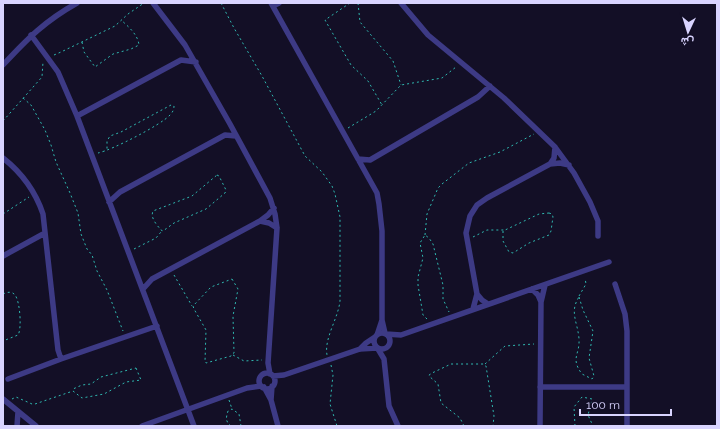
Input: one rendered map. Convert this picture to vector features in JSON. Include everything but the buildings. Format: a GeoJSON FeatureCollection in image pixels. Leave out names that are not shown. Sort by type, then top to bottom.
{"type":"FeatureCollection","features":[{"type":"Feature","properties":{"kind":"street"},"geometry":{"type":"LineString","coordinates":[[3,65],[31,35],[46,22],[77,3]]}},
{"type":"Feature","properties":{"kind":"street"},"geometry":{"type":"LineString","coordinates":[[153,3],[196,62],[274,208],[277,228],[268,361],[261,377],[262,386],[271,400],[278,426]]}},
{"type":"Feature","properties":{"kind":"street"},"geometry":{"type":"LineString","coordinates":[[279,3],[272,5],[374,187],[379,204],[383,257],[382,320],[386,333],[390,339],[389,347],[384,359]]}},
{"type":"Feature","properties":{"kind":"street"},"geometry":{"type":"LineString","coordinates":[[401,3],[428,35],[490,86],[540,131],[555,147],[569,165],[585,192],[596,217],[598,236]]}},
{"type":"Feature","properties":{"kind":"street"},"geometry":{"type":"LineString","coordinates":[[31,35],[48,57],[63,82],[92,154],[194,426]]}},
{"type":"Feature","properties":{"kind":"street"},"geometry":{"type":"LineString","coordinates":[[77,116],[181,60],[184,55],[185,45]]}},
{"type":"Feature","properties":{"kind":"street"},"geometry":{"type":"LineString","coordinates":[[181,60],[196,62]]}},
{"type":"Feature","properties":{"kind":"street"},"geometry":{"type":"LineString","coordinates":[[358,159],[370,160],[478,97],[490,86]]}},
{"type":"Feature","properties":{"kind":"street"},"geometry":{"type":"LineString","coordinates":[[225,135],[230,124]]}},
{"type":"Feature","properties":{"kind":"street"},"geometry":{"type":"LineString","coordinates":[[109,202],[120,192],[225,135],[236,136]]}},
{"type":"Feature","properties":{"kind":"street"},"geometry":{"type":"LineString","coordinates":[[550,164],[554,158],[555,147]]}},
{"type":"Feature","properties":{"kind":"street"},"geometry":{"type":"LineString","coordinates":[[3,158],[22,175],[34,193],[43,214],[58,350],[61,359]]}},
{"type":"Feature","properties":{"kind":"street"},"geometry":{"type":"LineString","coordinates":[[365,171],[370,160]]}},
{"type":"Feature","properties":{"kind":"street"},"geometry":{"type":"LineString","coordinates":[[473,309],[477,294],[467,240],[468,221],[473,210],[482,201],[550,164],[560,163],[569,165]]}},
{"type":"Feature","properties":{"kind":"street"},"geometry":{"type":"LineString","coordinates":[[106,191],[120,192]]}},
{"type":"Feature","properties":{"kind":"street"},"geometry":{"type":"LineString","coordinates":[[143,289],[152,279],[260,221],[274,208]]}},
{"type":"Feature","properties":{"kind":"street"},"geometry":{"type":"LineString","coordinates":[[260,221],[269,223],[277,228]]}},
{"type":"Feature","properties":{"kind":"street"},"geometry":{"type":"LineString","coordinates":[[3,256],[45,233]]}},
{"type":"Feature","properties":{"kind":"street"},"geometry":{"type":"LineString","coordinates":[[360,349],[380,333],[401,334],[609,262]]}},
{"type":"Feature","properties":{"kind":"street"},"geometry":{"type":"LineString","coordinates":[[138,277],[152,279]]}},
{"type":"Feature","properties":{"kind":"street"},"geometry":{"type":"LineString","coordinates":[[615,284],[626,322],[628,340],[627,426]]}},
{"type":"Feature","properties":{"kind":"street"},"geometry":{"type":"LineString","coordinates":[[540,426],[541,302],[545,285]]}},
{"type":"Feature","properties":{"kind":"street"},"geometry":{"type":"LineString","coordinates":[[532,289],[538,295],[541,302]]}},
{"type":"Feature","properties":{"kind":"street"},"geometry":{"type":"LineString","coordinates":[[477,294],[488,304]]}},
{"type":"Feature","properties":{"kind":"street"},"geometry":{"type":"LineString","coordinates":[[382,320],[374,343],[384,359],[389,406],[398,426]]}},
{"type":"Feature","properties":{"kind":"street"},"geometry":{"type":"LineString","coordinates":[[8,379],[157,326]]}},
{"type":"Feature","properties":{"kind":"street"},"geometry":{"type":"LineString","coordinates":[[247,388],[266,373],[272,375],[284,375],[360,349],[378,348],[383,350],[389,347],[401,334]]}},
{"type":"Feature","properties":{"kind":"street"},"geometry":{"type":"LineString","coordinates":[[268,361],[273,384],[271,400]]}},
{"type":"Feature","properties":{"kind":"street"},"geometry":{"type":"LineString","coordinates":[[142,426],[247,388],[262,386],[269,388],[284,375]]}},
{"type":"Feature","properties":{"kind":"street"},"geometry":{"type":"LineString","coordinates":[[540,387],[627,387]]}},
{"type":"Feature","properties":{"kind":"street"},"geometry":{"type":"LineString","coordinates":[[3,399],[34,426]]}},
{"type":"Feature","properties":{"kind":"street"},"geometry":{"type":"LineString","coordinates":[[17,426],[18,412]]}},
{"type":"Feature","properties":{"kind":"path"},"geometry":{"type":"LineString","coordinates":[[48,57],[115,26],[144,3]]}},
{"type":"Feature","properties":{"kind":"path"},"geometry":{"type":"LineString","coordinates":[[221,3],[305,156],[322,172],[332,186],[338,202],[340,224],[340,301],[339,310],[327,342],[326,353],[332,369],[330,404],[337,426]]}},
{"type":"Feature","properties":{"kind":"path"},"geometry":{"type":"LineString","coordinates":[[350,3],[325,20],[351,65],[368,81],[382,105]]}},
{"type":"Feature","properties":{"kind":"path"},"geometry":{"type":"LineString","coordinates":[[358,3],[360,22],[393,61],[401,85]]}},
{"type":"Feature","properties":{"kind":"path"},"geometry":{"type":"LineString","coordinates":[[82,42],[84,52],[95,67],[113,54],[139,45],[139,42],[132,30],[121,20]]}},
{"type":"Feature","properties":{"kind":"path"},"geometry":{"type":"LineString","coordinates":[[3,121],[43,76],[43,63],[52,63]]}},
{"type":"Feature","properties":{"kind":"path"},"geometry":{"type":"LineString","coordinates":[[343,132],[372,114],[401,85],[442,78],[461,63]]}},
{"type":"Feature","properties":{"kind":"path"},"geometry":{"type":"LineString","coordinates":[[23,98],[31,105],[45,130],[56,162],[78,214],[81,234],[87,249],[92,254],[97,270],[107,290],[125,337]]}},
{"type":"Feature","properties":{"kind":"path"},"geometry":{"type":"LineString","coordinates":[[92,154],[108,150],[155,126],[170,116],[174,106],[171,105],[121,132],[110,136],[106,141],[108,150]]}},
{"type":"Feature","properties":{"kind":"path"},"geometry":{"type":"LineString","coordinates":[[431,324],[424,316],[418,285],[418,277],[423,258],[420,243],[425,235],[427,214],[438,188],[469,163],[500,152],[540,131]]}},
{"type":"Feature","properties":{"kind":"path"},"geometry":{"type":"LineString","coordinates":[[128,252],[156,238],[162,231],[174,223],[206,209],[225,193],[226,190],[218,175],[216,175],[192,196],[153,211],[153,218],[162,231]]}},
{"type":"Feature","properties":{"kind":"path"},"geometry":{"type":"LineString","coordinates":[[3,214],[34,193]]}},
{"type":"Feature","properties":{"kind":"path"},"geometry":{"type":"LineString","coordinates":[[467,240],[487,230],[505,230],[538,214],[549,213],[553,215],[549,235],[529,243],[513,253],[509,252],[503,241],[502,234],[505,230]]}},
{"type":"Feature","properties":{"kind":"path"},"geometry":{"type":"LineString","coordinates":[[425,235],[429,238],[432,244],[443,285],[443,299],[451,317]]}},
{"type":"Feature","properties":{"kind":"path"},"geometry":{"type":"LineString","coordinates":[[170,269],[206,330],[206,363],[232,355],[244,361],[268,361]]}},
{"type":"Feature","properties":{"kind":"path"},"geometry":{"type":"LineString","coordinates":[[579,297],[593,333],[589,358],[594,376],[592,379],[582,374],[575,360],[579,340],[573,310],[579,297],[586,283],[583,271]]}},
{"type":"Feature","properties":{"kind":"path"},"geometry":{"type":"LineString","coordinates":[[193,307],[211,287],[232,279],[234,280],[238,289],[233,311],[234,350],[232,355]]}},
{"type":"Feature","properties":{"kind":"path"},"geometry":{"type":"LineString","coordinates":[[3,294],[11,292],[16,297],[20,315],[20,333],[3,341]]}},
{"type":"Feature","properties":{"kind":"path"},"geometry":{"type":"LineString","coordinates":[[464,426],[460,418],[442,405],[438,384],[429,375],[451,364],[484,364],[505,346],[541,343]]}},
{"type":"Feature","properties":{"kind":"path"},"geometry":{"type":"LineString","coordinates":[[484,364],[486,367],[494,416],[493,426]]}},
{"type":"Feature","properties":{"kind":"path"},"geometry":{"type":"LineString","coordinates":[[8,404],[15,397],[33,404],[73,391],[82,385],[91,384],[101,377],[136,368],[141,380],[126,382],[104,394],[82,398],[73,391]]}},
{"type":"Feature","properties":{"kind":"path"},"geometry":{"type":"LineString","coordinates":[[226,395],[232,409],[239,414],[241,426]]}},
{"type":"Feature","properties":{"kind":"path"},"geometry":{"type":"LineString","coordinates":[[575,426],[574,407],[582,397],[592,399],[588,415],[593,426]]}},
{"type":"Feature","properties":{"kind":"path"},"geometry":{"type":"LineString","coordinates":[[230,426],[226,420],[228,411],[232,409]]}}]}
